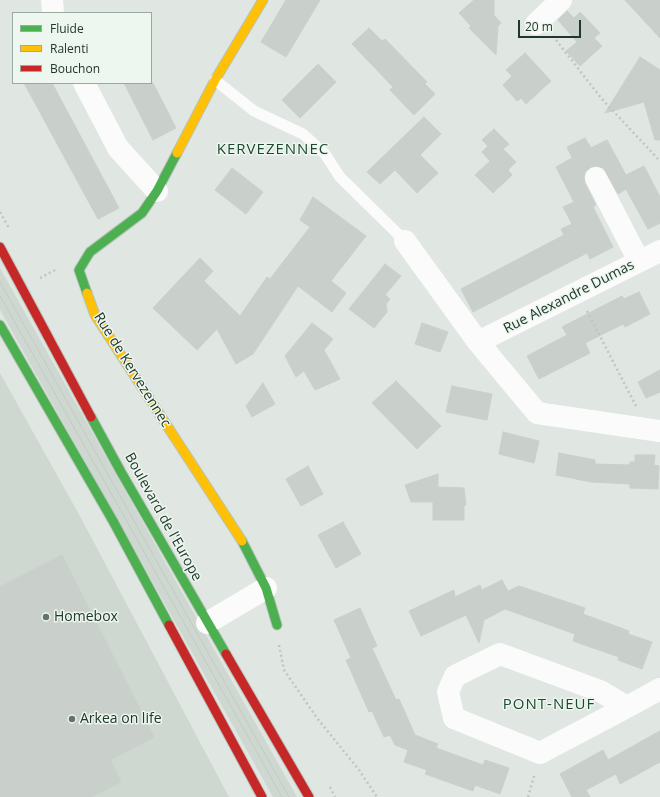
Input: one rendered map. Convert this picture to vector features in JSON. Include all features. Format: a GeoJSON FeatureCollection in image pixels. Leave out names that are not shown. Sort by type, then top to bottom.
{"type":"FeatureCollection","features":[{"type":"Feature","properties":{"kind":"main road","name":"Rue de Kervezennec"},"geometry":{"type":"LineString","coordinates":[[263,0],[215,80],[157,191],[142,213],[90,252],[79,270],[95,315],[243,542],[266,588],[277,625]]}},
{"type":"Feature","properties":{"kind":"main road","name":"Boulevard de l'Europe"},"geometry":{"type":"LineString","coordinates":[[0,247],[121,472],[309,797]]}},
{"type":"Feature","properties":{"kind":"main road"},"geometry":{"type":"LineString","coordinates":[[0,325],[114,521],[262,797]]}},
{"type":"Feature","properties":{"kind":"street"},"geometry":{"type":"LineString","coordinates":[[52,0],[53,12]]}},
{"type":"Feature","properties":{"kind":"street"},"geometry":{"type":"LineString","coordinates":[[538,22],[561,0]]}},
{"type":"Feature","properties":{"kind":"street"},"geometry":{"type":"LineString","coordinates":[[85,84],[118,148],[157,191]]}},
{"type":"Feature","properties":{"kind":"street"},"geometry":{"type":"LineString","coordinates":[[596,178],[640,261]]}},
{"type":"Feature","properties":{"kind":"street"},"geometry":{"type":"LineString","coordinates":[[405,241],[478,342],[537,413],[654,430]]}},
{"type":"Feature","properties":{"kind":"street","name":"Rue Alexandre Dumas"},"geometry":{"type":"LineString","coordinates":[[478,342],[660,251]]}},
{"type":"Feature","properties":{"kind":"street"},"geometry":{"type":"LineString","coordinates":[[207,623],[266,588]]}},
{"type":"Feature","properties":{"kind":"street"},"geometry":{"type":"LineString","coordinates":[[627,707],[600,690],[500,654],[455,676],[448,692],[454,718],[540,753],[627,707],[660,689]]}},
{"type":"Feature","properties":{"kind":"lane"},"geometry":{"type":"LineString","coordinates":[[215,80],[254,111],[303,134],[325,154],[340,177],[405,241]]}},
{"type":"Feature","properties":{"kind":"path"},"geometry":{"type":"LineString","coordinates":[[538,22],[601,98],[660,160]]}},
{"type":"Feature","properties":{"kind":"path"},"geometry":{"type":"LineString","coordinates":[[577,292],[654,430]]}},
{"type":"Feature","properties":{"kind":"path"},"geometry":{"type":"LineString","coordinates":[[277,625],[280,654],[284,670],[317,718],[377,797]]}},
{"type":"Feature","properties":{"kind":"shaded area"},"geometry":{"type":"Polygon","coordinates":[[[0,268],[297,797],[273,797],[0,310],[0,268]]]}},
{"type":"Feature","properties":{"kind":"shaded area"},"geometry":{"type":"Polygon","coordinates":[[[0,373],[81,518],[229,797],[0,797],[0,373]]]}},
{"type":"Feature","properties":{"kind":"building"},"geometry":{"type":"Polygon","coordinates":[[[286,0],[320,0],[286,57],[261,42],[286,0]]]}},
{"type":"Feature","properties":{"kind":"building"},"geometry":{"type":"Polygon","coordinates":[[[474,0],[494,0],[494,15],[501,23],[498,26],[496,55],[469,28],[471,26],[459,13],[474,0]]]}},
{"type":"Feature","properties":{"kind":"building"},"geometry":{"type":"Polygon","coordinates":[[[625,0],[660,0],[660,38],[625,0]]]}},
{"type":"Feature","properties":{"kind":"building"},"geometry":{"type":"Polygon","coordinates":[[[567,11],[574,18],[580,12],[600,33],[594,38],[602,46],[580,66],[566,51],[577,42],[558,20],[567,11]]]}},
{"type":"Feature","properties":{"kind":"building"},"geometry":{"type":"Polygon","coordinates":[[[369,28],[382,41],[385,39],[427,82],[425,84],[435,94],[414,115],[390,90],[393,87],[352,44],[369,28]]]}},
{"type":"Feature","properties":{"kind":"building"},"geometry":{"type":"Polygon","coordinates":[[[525,53],[551,81],[526,104],[521,98],[517,101],[503,85],[512,76],[506,70],[525,53]]]}},
{"type":"Feature","properties":{"kind":"building"},"geometry":{"type":"Polygon","coordinates":[[[640,57],[660,70],[660,140],[655,140],[644,102],[605,113],[640,57]]]}},
{"type":"Feature","properties":{"kind":"building"},"geometry":{"type":"Polygon","coordinates":[[[318,64],[336,82],[300,118],[282,100],[318,64]]]}},
{"type":"Feature","properties":{"kind":"building"},"geometry":{"type":"Polygon","coordinates":[[[153,83],[176,128],[153,140],[125,84],[153,83]]]}},
{"type":"Feature","properties":{"kind":"building"},"geometry":{"type":"Polygon","coordinates":[[[25,84],[53,84],[119,208],[98,219],[25,84]]]}},
{"type":"Feature","properties":{"kind":"building"},"geometry":{"type":"Polygon","coordinates":[[[424,117],[441,134],[420,155],[438,173],[417,193],[395,170],[380,184],[367,172],[424,117]]]}},
{"type":"Feature","properties":{"kind":"building"},"geometry":{"type":"Polygon","coordinates":[[[494,129],[509,144],[503,149],[516,162],[508,170],[512,175],[493,193],[475,175],[490,161],[482,152],[488,146],[482,140],[494,129]]]}},
{"type":"Feature","properties":{"kind":"building"},"geometry":{"type":"Polygon","coordinates":[[[585,138],[591,148],[607,140],[626,175],[644,166],[660,197],[660,223],[648,229],[626,189],[618,194],[603,168],[597,166],[591,167],[585,172],[585,183],[596,205],[593,207],[613,247],[590,259],[587,253],[473,312],[461,289],[564,235],[561,229],[572,224],[563,207],[574,202],[556,167],[572,158],[567,147],[585,138]]]}},
{"type":"Feature","properties":{"kind":"building"},"geometry":{"type":"Polygon","coordinates":[[[232,168],[263,192],[246,214],[215,190],[232,168]]]}},
{"type":"Feature","properties":{"kind":"building"},"geometry":{"type":"Polygon","coordinates":[[[313,197],[366,236],[331,281],[346,293],[332,312],[298,286],[253,354],[236,364],[217,329],[197,350],[153,308],[200,258],[213,271],[204,281],[240,316],[267,277],[270,279],[310,227],[300,220],[313,197]]]}},
{"type":"Feature","properties":{"kind":"building"},"geometry":{"type":"Polygon","coordinates":[[[385,264],[401,276],[385,295],[390,299],[386,304],[387,312],[374,328],[349,309],[385,264]]]}},
{"type":"Feature","properties":{"kind":"building"},"geometry":{"type":"Polygon","coordinates":[[[639,292],[650,314],[625,327],[623,324],[585,343],[590,353],[539,379],[527,356],[567,335],[562,327],[622,296],[624,299],[639,292]]]}},
{"type":"Feature","properties":{"kind":"building"},"geometry":{"type":"Polygon","coordinates":[[[312,323],[333,339],[324,350],[340,379],[315,390],[304,371],[296,377],[285,356],[312,323]]]}},
{"type":"Feature","properties":{"kind":"building"},"geometry":{"type":"Polygon","coordinates":[[[422,323],[448,332],[440,352],[415,344],[422,323]]]}},
{"type":"Feature","properties":{"kind":"building"},"geometry":{"type":"Polygon","coordinates":[[[660,370],[660,392],[646,398],[638,382],[660,370]]]}},
{"type":"Feature","properties":{"kind":"building"},"geometry":{"type":"Polygon","coordinates":[[[396,381],[441,426],[417,449],[372,403],[396,381]]]}},
{"type":"Feature","properties":{"kind":"building"},"geometry":{"type":"Polygon","coordinates":[[[263,383],[275,404],[252,417],[246,406],[263,383]]]}},
{"type":"Feature","properties":{"kind":"building"},"geometry":{"type":"Polygon","coordinates":[[[452,386],[492,394],[487,420],[446,412],[452,386]]]}},
{"type":"Feature","properties":{"kind":"building"},"geometry":{"type":"Polygon","coordinates":[[[503,432],[539,441],[534,463],[499,454],[503,432]]]}},
{"type":"Feature","properties":{"kind":"building"},"geometry":{"type":"Polygon","coordinates":[[[559,453],[595,460],[595,464],[630,465],[630,462],[635,462],[635,455],[655,455],[654,465],[659,466],[658,489],[630,488],[630,484],[591,482],[556,475],[559,453]]]}},
{"type":"Feature","properties":{"kind":"building"},"geometry":{"type":"Polygon","coordinates":[[[308,466],[323,494],[301,506],[286,479],[308,466]]]}},
{"type":"Feature","properties":{"kind":"building"},"geometry":{"type":"Polygon","coordinates":[[[438,474],[438,487],[464,488],[466,505],[464,505],[464,520],[433,520],[433,502],[411,502],[405,485],[438,474]]]}},
{"type":"Feature","properties":{"kind":"building"},"geometry":{"type":"Polygon","coordinates":[[[343,522],[361,554],[336,568],[318,535],[343,522]]]}},
{"type":"Feature","properties":{"kind":"building","name":"Arkea on life"},"geometry":{"type":"Polygon","coordinates":[[[62,555],[154,737],[110,760],[121,782],[91,797],[0,797],[0,587],[62,555]]]}},
{"type":"Feature","properties":{"kind":"building"},"geometry":{"type":"Polygon","coordinates":[[[502,580],[508,591],[519,586],[585,608],[583,614],[629,631],[628,634],[652,642],[642,669],[618,660],[619,657],[573,641],[575,634],[505,609],[484,620],[479,643],[466,615],[421,636],[409,611],[454,590],[455,597],[480,585],[482,590],[502,580]]]}},
{"type":"Feature","properties":{"kind":"building"},"geometry":{"type":"Polygon","coordinates":[[[360,608],[377,646],[372,648],[396,700],[399,699],[415,735],[438,744],[436,748],[483,765],[485,760],[509,768],[500,794],[475,785],[473,791],[425,774],[427,770],[404,762],[408,750],[395,745],[390,735],[384,737],[372,711],[369,712],[346,660],[351,658],[334,620],[360,608]]]}},
{"type":"Feature","properties":{"kind":"building"},"geometry":{"type":"Polygon","coordinates":[[[660,731],[660,762],[620,784],[616,774],[586,790],[590,797],[572,797],[560,774],[603,750],[608,760],[660,731]]]}},
{"type":"Feature","properties":{"kind":"tram line"},"geometry":{"type":"LineString","coordinates":[[0,282],[289,797]]}},
{"type":"Feature","properties":{"kind":"tram line"},"geometry":{"type":"LineString","coordinates":[[0,296],[282,797]]}},
{"type":"Feature","properties":{"kind":"traffic: fast"},"geometry":{"type":"LineString","coordinates":[[87,293],[79,270],[90,252],[142,213],[157,191],[177,153]]}},
{"type":"Feature","properties":{"kind":"traffic: fast"},"geometry":{"type":"LineString","coordinates":[[0,325],[113,521],[169,625]]}},
{"type":"Feature","properties":{"kind":"traffic: fast"},"geometry":{"type":"LineString","coordinates":[[91,417],[226,654]]}},
{"type":"Feature","properties":{"kind":"traffic: fast"},"geometry":{"type":"LineString","coordinates":[[242,541],[266,588],[277,625]]}},
{"type":"Feature","properties":{"kind":"traffic: slow"},"geometry":{"type":"LineString","coordinates":[[177,153],[215,80],[263,0]]}},
{"type":"Feature","properties":{"kind":"traffic: slow"},"geometry":{"type":"LineString","coordinates":[[87,293],[95,315],[242,541]]}},
{"type":"Feature","properties":{"kind":"traffic: jam"},"geometry":{"type":"LineString","coordinates":[[0,247],[91,417]]}},
{"type":"Feature","properties":{"kind":"traffic: jam"},"geometry":{"type":"LineString","coordinates":[[169,625],[262,797]]}},
{"type":"Feature","properties":{"kind":"traffic: jam"},"geometry":{"type":"LineString","coordinates":[[226,654],[309,797]]}},
{"type":"Feature","properties":{"kind":"place","name":"Homebox"},"geometry":{"type":"Point","coordinates":[46,617]}},
{"type":"Feature","properties":{"kind":"place","name":"Arkea on life"},"geometry":{"type":"Point","coordinates":[72,719]}},
{"type":"Feature","properties":{"kind":"district","name":"KERVEZENNEC"},"geometry":{"type":"Point","coordinates":[273,150]}},
{"type":"Feature","properties":{"kind":"district","name":"PONT-NEUF"},"geometry":{"type":"Point","coordinates":[549,705]}}]}
